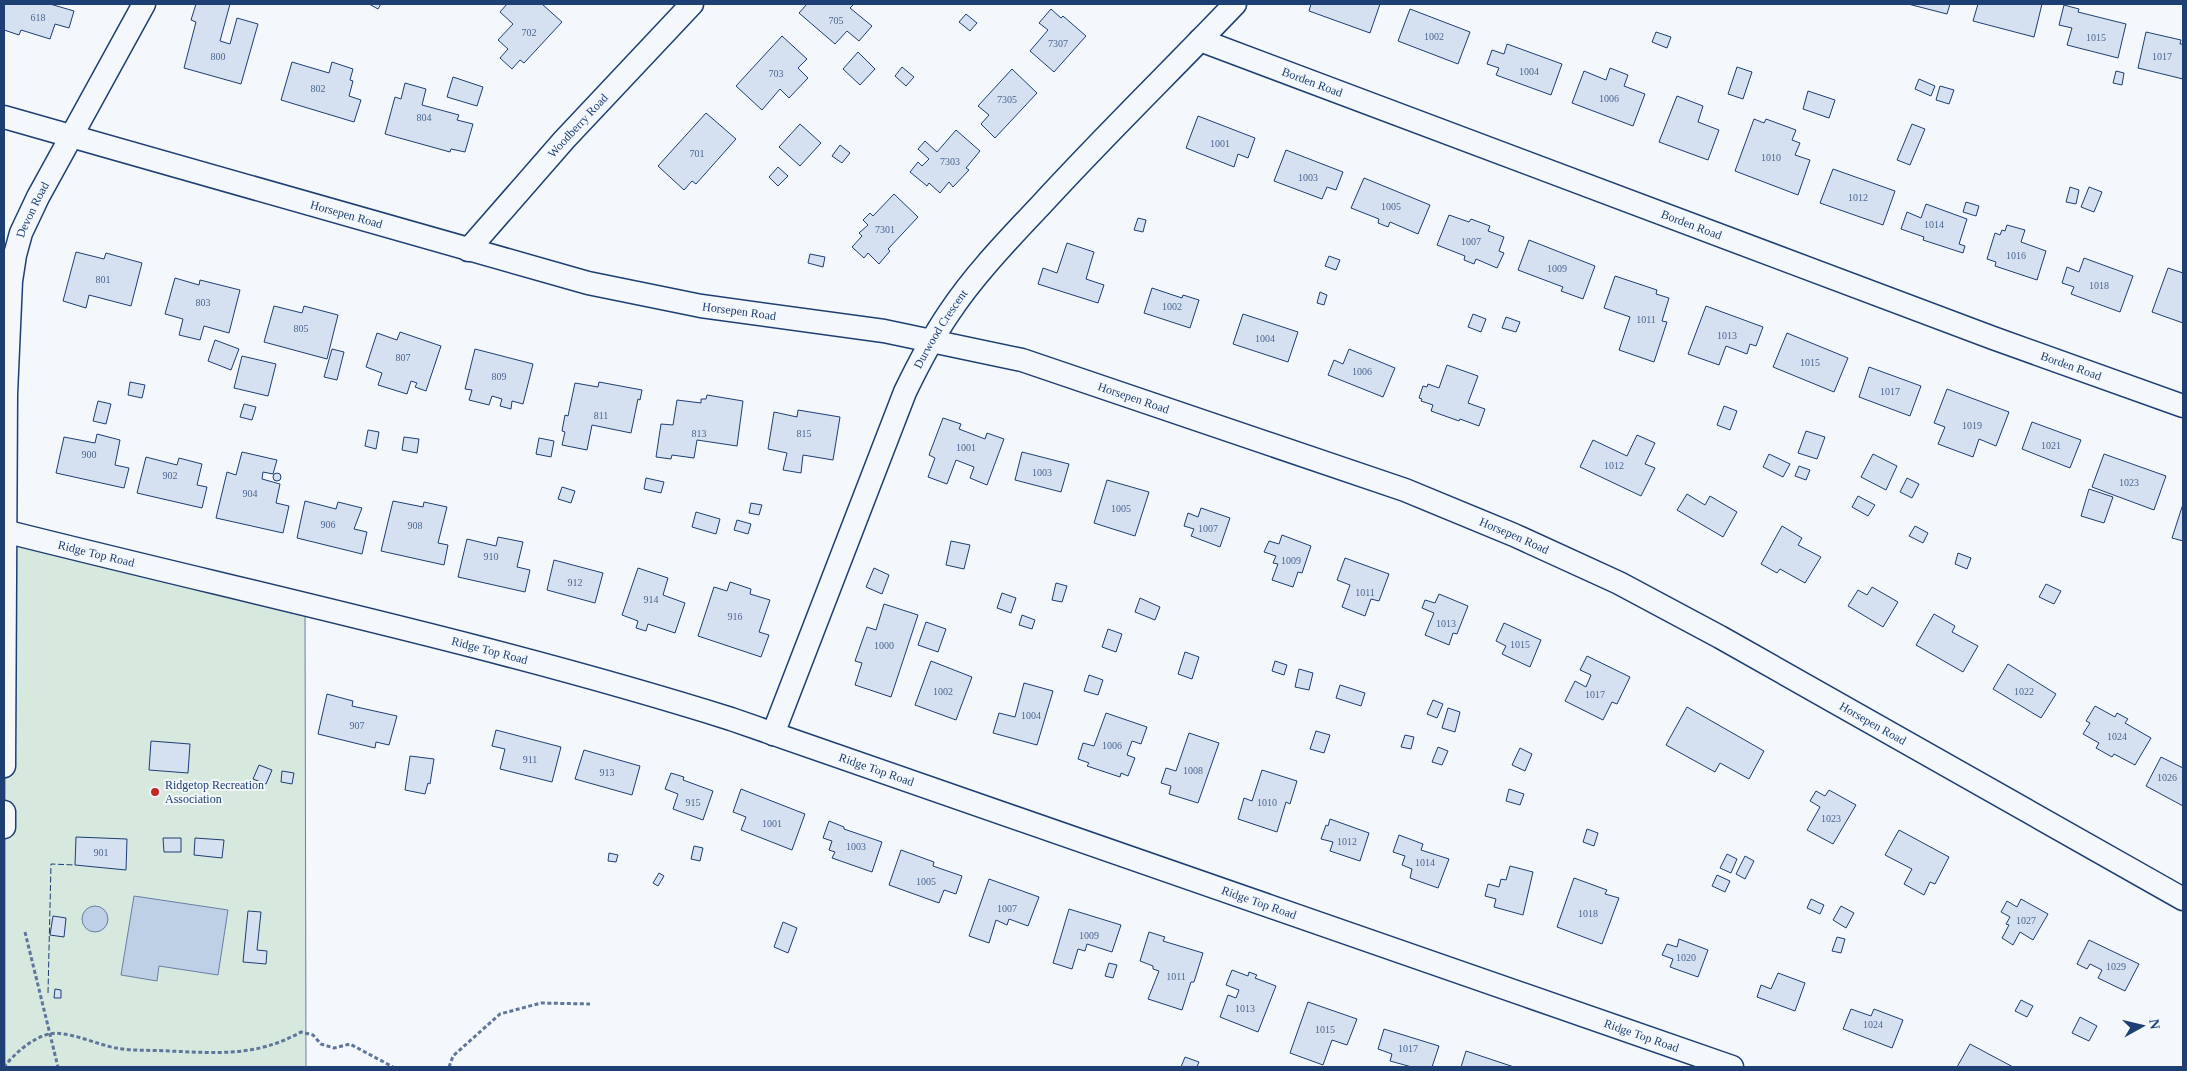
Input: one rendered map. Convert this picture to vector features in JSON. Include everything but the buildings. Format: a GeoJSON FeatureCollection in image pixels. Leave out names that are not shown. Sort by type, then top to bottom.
{"type":"FeatureCollection","features":[{"type":"Feature","properties":{"kind":"street","name":"Devon Road"},"geometry":{"type":"LineString","coordinates":[[4,766],[4,531],[6,394],[11,281],[21,233],[42,190],[144,4]]}},
{"type":"Feature","properties":{"kind":"street","name":"Woodberry Road"},"geometry":{"type":"LineString","coordinates":[[468,250],[564,140],[692,4]]}},
{"type":"Feature","properties":{"kind":"street","name":"Durwood Crescent"},"geometry":{"type":"LineString","coordinates":[[773,734],[905,392],[949,312],[995,254],[1090,150],[1234,4]]}},
{"type":"Feature","properties":{"kind":"street","name":"Borden Road"},"geometry":{"type":"LineString","coordinates":[[1200,40],[1992,338],[2183,406]]}},
{"type":"Feature","properties":{"kind":"street","name":"Horsepen Road"},"geometry":{"type":"LineString","coordinates":[[4,117],[588,284],[701,306],[884,331],[1022,360],[1396,487],[1514,535],[1618,583],[1720,638],[2183,899]]}},
{"type":"Feature","properties":{"kind":"street","name":"Ridge Top Road"},"geometry":{"type":"LineString","coordinates":[[4,531],[504,654],[636,689],[773,734],[1732,1067]]}},
{"type":"Feature","properties":{"kind":"street"},"geometry":{"type":"LineString","coordinates":[[4,812],[4,826]]}},
{"type":"Feature","properties":{"kind":"path"},"geometry":{"type":"LineString","coordinates":[[24,932],[58,1067]]}},
{"type":"Feature","properties":{"kind":"path"},"geometry":{"type":"LineString","coordinates":[[449,1067],[453,1056],[500,1014],[541,1004],[590,1004]]}},
{"type":"Feature","properties":{"kind":"path"},"geometry":{"type":"LineString","coordinates":[[4,1067],[17,1050],[49,1034],[78,1037],[116,1048],[209,1054],[243,1053],[261,1049],[286,1041],[302,1032],[313,1036],[321,1044],[334,1048],[350,1044],[393,1067]]}},
{"type":"Feature","properties":{"kind":"shaded area","name":"Ridgetop Recreation Association"},"geometry":{"type":"Polygon","coordinates":[[[5,531],[305,605],[306,1067],[5,1067],[5,531]]]}},
{"type":"Feature","properties":{"kind":"water"},"geometry":{"type":"Polygon","coordinates":[[[134,896],[228,910],[218,975],[159,966],[157,981],[121,975],[134,896]]]}},
{"type":"Feature","properties":{"kind":"water"},"geometry":{"type":"Polygon","coordinates":[[[95,906],[104,910],[108,919],[104,928],[95,932],[86,928],[82,919],[86,910],[95,906]]]}},
{"type":"Feature","properties":{"kind":"fence"},"geometry":{"type":"LineString","coordinates":[[48,993],[51,864],[75,865]]}},
{"type":"Feature","properties":{"kind":"place","name":"Ridgetop Recreation Association"},"geometry":{"type":"Point","coordinates":[155,792]}}]}
